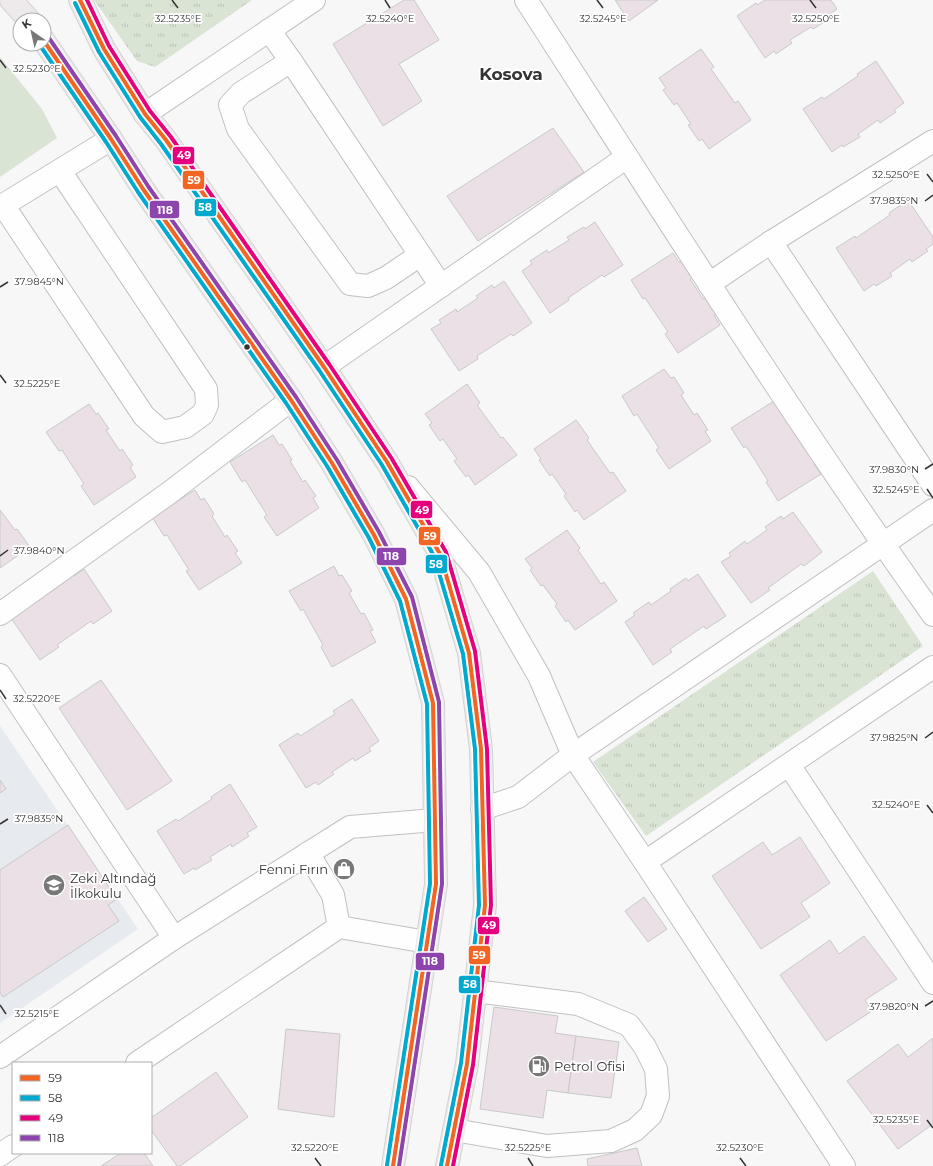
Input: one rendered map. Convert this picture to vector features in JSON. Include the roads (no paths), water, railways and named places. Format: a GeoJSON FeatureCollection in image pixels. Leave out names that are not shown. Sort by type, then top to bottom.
{"type":"FeatureCollection","features":[{"type":"Feature","properties":{"kind":"main road"},"geometry":{"type":"LineString","coordinates":[[11,0],[22,12]]}},
{"type":"Feature","properties":{"kind":"main road"},"geometry":{"type":"LineString","coordinates":[[80,0],[104,48],[145,114],[166,140],[324,367],[387,462],[440,554],[469,653],[481,749],[485,905],[467,1064],[447,1166]]}},
{"type":"Feature","properties":{"kind":"main road"},"geometry":{"type":"LineString","coordinates":[[52,52],[143,189],[291,400],[332,463],[374,535],[406,599],[433,704],[436,884],[393,1166]]}},
{"type":"Feature","properties":{"kind":"street"},"geometry":{"type":"LineString","coordinates":[[145,114],[314,0]]}},
{"type":"Feature","properties":{"kind":"street"},"geometry":{"type":"LineString","coordinates":[[526,0],[709,284],[883,544],[933,615]]}},
{"type":"Feature","properties":{"kind":"street"},"geometry":{"type":"LineString","coordinates":[[269,30],[441,286]]}},
{"type":"Feature","properties":{"kind":"street"},"geometry":{"type":"LineString","coordinates":[[291,61],[241,93],[230,105],[238,128],[350,284],[368,286],[386,278],[420,255]]}},
{"type":"Feature","properties":{"kind":"street"},"geometry":{"type":"LineString","coordinates":[[60,171],[206,389],[207,405],[203,414],[185,427],[162,432],[144,416],[2,206],[111,139]]}},
{"type":"Feature","properties":{"kind":"street"},"geometry":{"type":"LineString","coordinates":[[709,284],[771,242],[933,141]]}},
{"type":"Feature","properties":{"kind":"street"},"geometry":{"type":"LineString","coordinates":[[324,367],[627,157]]}},
{"type":"Feature","properties":{"kind":"street"},"geometry":{"type":"LineString","coordinates":[[771,242],[933,485]]}},
{"type":"Feature","properties":{"kind":"street"},"geometry":{"type":"LineString","coordinates":[[0,614],[168,493],[291,400]]}},
{"type":"Feature","properties":{"kind":"street"},"geometry":{"type":"LineString","coordinates":[[387,462],[479,572],[539,676],[573,755],[645,862],[844,1166]]}},
{"type":"Feature","properties":{"kind":"street"},"geometry":{"type":"LineString","coordinates":[[482,809],[518,797],[573,755],[933,510]]}},
{"type":"Feature","properties":{"kind":"street"},"geometry":{"type":"LineString","coordinates":[[645,862],[933,667]]}},
{"type":"Feature","properties":{"kind":"street"},"geometry":{"type":"LineString","coordinates":[[0,675],[174,938]]}},
{"type":"Feature","properties":{"kind":"street"},"geometry":{"type":"LineString","coordinates":[[789,765],[933,982]]}},
{"type":"Feature","properties":{"kind":"street"},"geometry":{"type":"LineString","coordinates":[[0,1057],[174,938],[350,827],[435,820]]}},
{"type":"Feature","properties":{"kind":"street"},"geometry":{"type":"LineString","coordinates":[[308,853],[333,895],[338,928]]}},
{"type":"Feature","properties":{"kind":"street"},"geometry":{"type":"LineString","coordinates":[[138,1062],[338,928],[427,942]]}},
{"type":"Feature","properties":{"kind":"street"},"geometry":{"type":"LineString","coordinates":[[454,1130],[547,1146],[611,1141],[635,1130],[651,1115],[658,1096],[656,1069],[646,1046],[629,1025],[578,1004],[475,991]]}},
{"type":"Feature","properties":{"kind":"street"},"geometry":{"type":"LineString","coordinates":[[0,1155],[12,1147]]}},
{"type":"Feature","properties":{"kind":"place","name":"Fenni Fırın"},"geometry":{"type":"Point","coordinates":[344,869]}},
{"type":"Feature","properties":{"kind":"place","name":"Zeki Altındağ İlkokulu"},"geometry":{"type":"Point","coordinates":[54,885]}},
{"type":"Feature","properties":{"kind":"place","name":"Petrol Ofisi"},"geometry":{"type":"Point","coordinates":[539,1066]}},
{"type":"Feature","properties":{"kind":"district","name":"Kosova"},"geometry":{"type":"Point","coordinates":[511,74]}}]}
